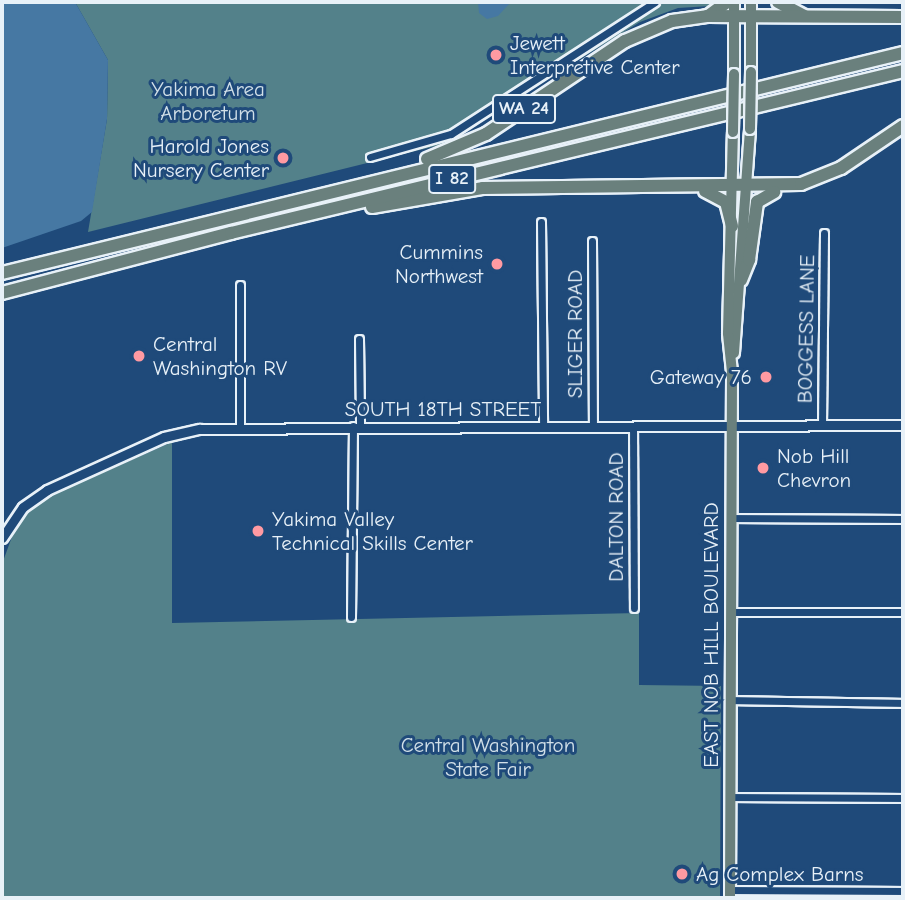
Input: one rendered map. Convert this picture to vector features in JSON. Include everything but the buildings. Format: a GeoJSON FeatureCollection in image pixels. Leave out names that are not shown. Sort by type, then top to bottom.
{"type":"FeatureCollection","features":[{"type":"Feature","properties":{"kind":"highway","name":"WA 24"},"geometry":{"type":"LineString","coordinates":[[211,219],[332,182],[444,154],[486,134],[633,37],[672,21],[707,16],[727,2]]}},
{"type":"Feature","properties":{"kind":"highway"},"geometry":{"type":"LineString","coordinates":[[778,2],[807,18]]}},
{"type":"Feature","properties":{"kind":"highway"},"geometry":{"type":"LineString","coordinates":[[707,16],[734,19],[903,17]]}},
{"type":"Feature","properties":{"kind":"highway","name":"I 82"},"geometry":{"type":"LineString","coordinates":[[2,272],[211,219],[903,53]]}},
{"type":"Feature","properties":{"kind":"highway","name":"I 82"},"geometry":{"type":"LineString","coordinates":[[2,293],[231,233],[903,71]]}},
{"type":"Feature","properties":{"kind":"highway"},"geometry":{"type":"LineString","coordinates":[[741,280],[749,260],[757,202],[762,195],[801,184],[841,168],[903,126]]}},
{"type":"Feature","properties":{"kind":"highway"},"geometry":{"type":"LineString","coordinates":[[231,233],[483,188],[749,188],[801,184]]}},
{"type":"Feature","properties":{"kind":"highway"},"geometry":{"type":"LineString","coordinates":[[699,187],[726,202],[732,226]]}},
{"type":"Feature","properties":{"kind":"main road","name":"EAST NOB HILL BOULEVARD"},"geometry":{"type":"LineString","coordinates":[[732,372],[728,333],[733,188],[734,2]]}},
{"type":"Feature","properties":{"kind":"main road","name":"EAST NOB HILL BOULEVARD"},"geometry":{"type":"LineString","coordinates":[[730,894],[732,372],[749,188],[751,2]]}},
{"type":"Feature","properties":{"kind":"street"},"geometry":{"type":"LineString","coordinates":[[370,157],[451,134],[655,2]]}},
{"type":"Feature","properties":{"kind":"street"},"geometry":{"type":"LineString","coordinates":[[541,222],[543,427]]}},
{"type":"Feature","properties":{"kind":"street","name":"BOGGESS LANE"},"geometry":{"type":"LineString","coordinates":[[822,425],[824,233]]}},
{"type":"Feature","properties":{"kind":"street","name":"SLIGER ROAD"},"geometry":{"type":"LineString","coordinates":[[592,242],[593,425]]}},
{"type":"Feature","properties":{"kind":"street"},"geometry":{"type":"LineString","coordinates":[[240,285],[240,428]]}},
{"type":"Feature","properties":{"kind":"street"},"geometry":{"type":"LineString","coordinates":[[351,617],[359,339]]}},
{"type":"Feature","properties":{"kind":"street","name":"SOUTH 18TH STREET"},"geometry":{"type":"LineString","coordinates":[[2,538],[10,524],[47,490],[164,437],[200,429],[356,426],[903,425]]}},
{"type":"Feature","properties":{"kind":"street","name":"DALTON ROAD"},"geometry":{"type":"LineString","coordinates":[[633,426],[634,608]]}},
{"type":"Feature","properties":{"kind":"street"},"geometry":{"type":"LineString","coordinates":[[730,518],[903,519]]}},
{"type":"Feature","properties":{"kind":"street"},"geometry":{"type":"LineString","coordinates":[[730,612],[903,612]]}},
{"type":"Feature","properties":{"kind":"street"},"geometry":{"type":"LineString","coordinates":[[730,700],[903,703]]}},
{"type":"Feature","properties":{"kind":"street"},"geometry":{"type":"LineString","coordinates":[[729,797],[903,798]]}},
{"type":"Feature","properties":{"kind":"street"},"geometry":{"type":"LineString","coordinates":[[730,894],[903,891]]}},
{"type":"Feature","properties":{"kind":"green space","name":"Yakima Area Arboretum"},"geometry":{"type":"Polygon","coordinates":[[[75,2],[710,2],[710,6],[678,8],[640,22],[440,145],[88,232],[107,119],[108,60],[75,2]]]}},
{"type":"Feature","properties":{"kind":"green space","name":"Central Washington State Fair"},"geometry":{"type":"Polygon","coordinates":[[[172,442],[172,623],[639,613],[639,685],[721,686],[720,898],[2,898],[2,564],[13,534],[29,510],[57,493],[172,442]]]}},
{"type":"Feature","properties":{"kind":"water"},"geometry":{"type":"Polygon","coordinates":[[[2,2],[75,2],[108,60],[107,119],[92,212],[81,221],[2,248],[2,2]]]}},
{"type":"Feature","properties":{"kind":"water"},"geometry":{"type":"Polygon","coordinates":[[[478,2],[511,2],[498,16],[487,19],[479,13],[478,2]]]}},
{"type":"Feature","properties":{"kind":"place","name":"Jewett Interpretive Center"},"geometry":{"type":"Point","coordinates":[496,55]}},
{"type":"Feature","properties":{"kind":"place","name":"Harold Jones Nursery Center"},"geometry":{"type":"Point","coordinates":[283,158]}},
{"type":"Feature","properties":{"kind":"place","name":"Cummins Northwest"},"geometry":{"type":"Point","coordinates":[497,264]}},
{"type":"Feature","properties":{"kind":"place","name":"Central Washington RV"},"geometry":{"type":"Point","coordinates":[139,356]}},
{"type":"Feature","properties":{"kind":"place","name":"Gateway 76"},"geometry":{"type":"Point","coordinates":[766,377]}},
{"type":"Feature","properties":{"kind":"place","name":"Nob Hill Chevron"},"geometry":{"type":"Point","coordinates":[763,468]}},
{"type":"Feature","properties":{"kind":"place","name":"Yakima Valley Technical Skills Center"},"geometry":{"type":"Point","coordinates":[258,531]}},
{"type":"Feature","properties":{"kind":"place","name":"Ag Complex Barns"},"geometry":{"type":"Point","coordinates":[682,874]}}]}
